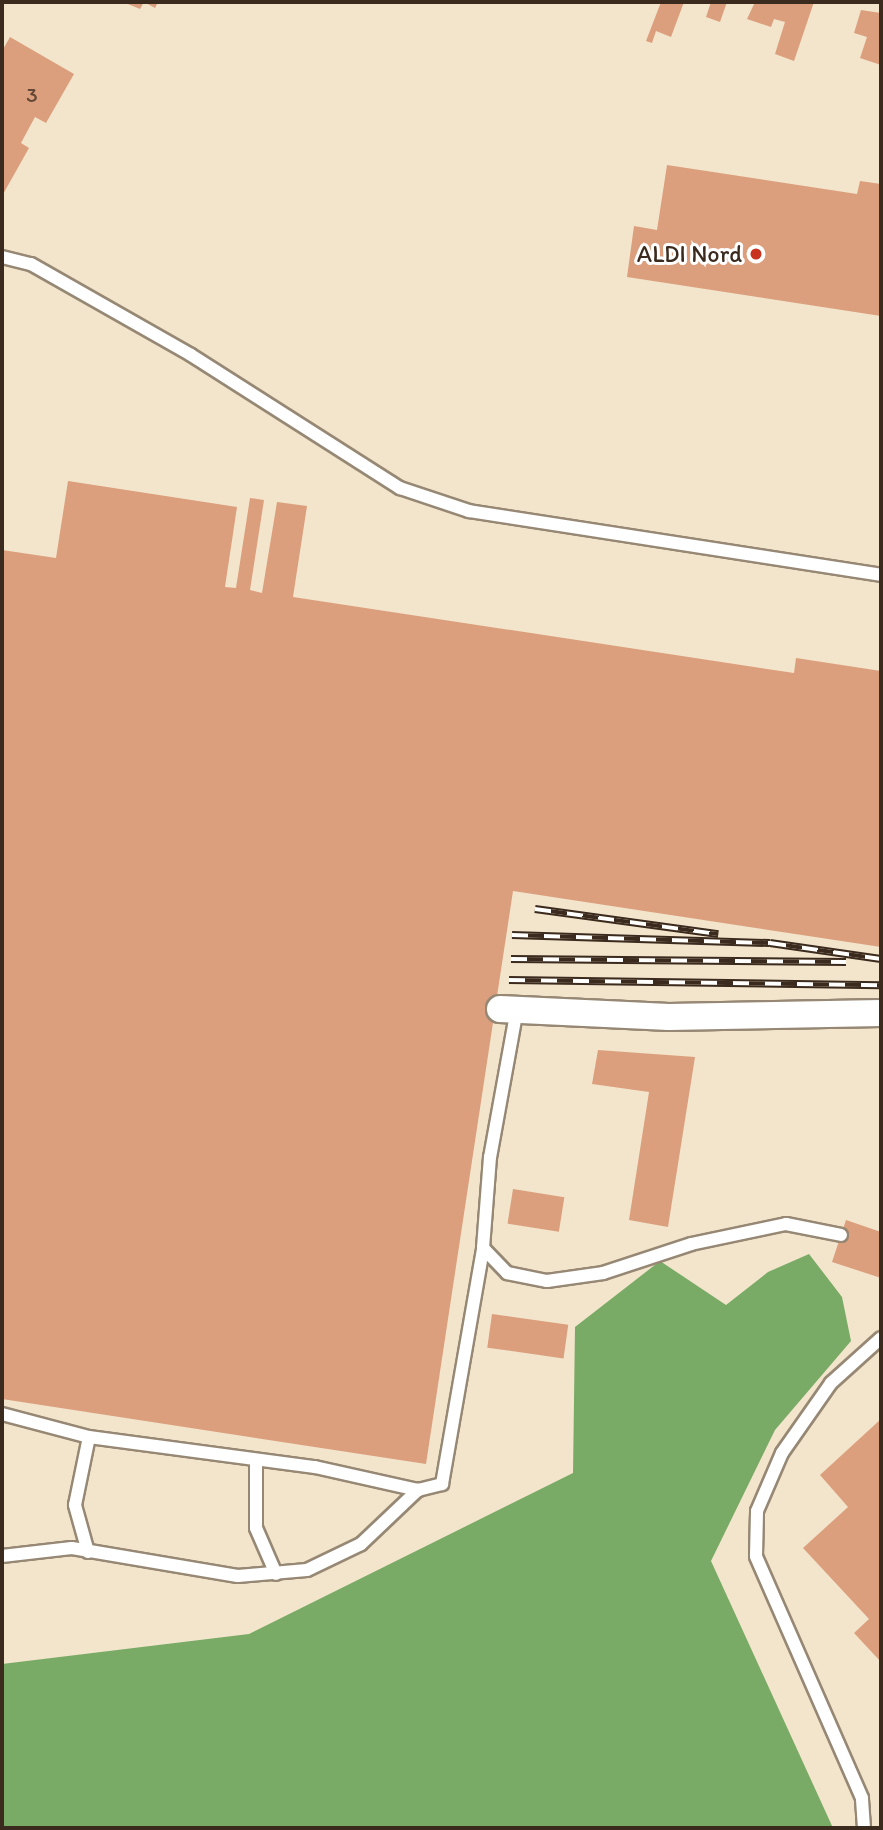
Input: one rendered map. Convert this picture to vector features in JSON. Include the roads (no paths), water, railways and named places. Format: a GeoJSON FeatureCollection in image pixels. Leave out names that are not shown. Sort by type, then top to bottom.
{"type":"FeatureCollection","features":[{"type":"Feature","properties":{"kind":"street"},"geometry":{"type":"LineString","coordinates":[[508,1009],[669,1017],[881,1013]]}},
{"type":"Feature","properties":{"kind":"lane"},"geometry":{"type":"LineString","coordinates":[[2,257],[31,264],[180,349],[400,488],[469,511],[881,575]]}},
{"type":"Feature","properties":{"kind":"lane"},"geometry":{"type":"LineString","coordinates":[[2,1414],[89,1437],[256,1463],[315,1467],[418,1490],[442,1484],[483,1248],[490,1157],[508,1009]]}},
{"type":"Feature","properties":{"kind":"lane"},"geometry":{"type":"LineString","coordinates":[[483,1248],[507,1273],[547,1281],[603,1273],[750,1229],[786,1224],[841,1235]]}},
{"type":"Feature","properties":{"kind":"lane"},"geometry":{"type":"LineString","coordinates":[[863,1828],[862,1798],[756,1556],[757,1511],[782,1453],[831,1383],[881,1338]]}},
{"type":"Feature","properties":{"kind":"lane"},"geometry":{"type":"LineString","coordinates":[[88,1552],[75,1505],[89,1437]]}},
{"type":"Feature","properties":{"kind":"lane"},"geometry":{"type":"LineString","coordinates":[[256,1463],[256,1528],[276,1574]]}},
{"type":"Feature","properties":{"kind":"lane"},"geometry":{"type":"LineString","coordinates":[[2,1556],[88,1552],[185,1571],[276,1574],[330,1564],[397,1516],[418,1490]]}},
{"type":"Feature","properties":{"kind":"railway"},"geometry":{"type":"LineString","coordinates":[[535,909],[718,934]]}},
{"type":"Feature","properties":{"kind":"railway"},"geometry":{"type":"LineString","coordinates":[[512,935],[770,943],[881,959]]}},
{"type":"Feature","properties":{"kind":"railway"},"geometry":{"type":"LineString","coordinates":[[511,959],[846,962]]}},
{"type":"Feature","properties":{"kind":"railway"},"geometry":{"type":"LineString","coordinates":[[509,980],[881,985]]}},
{"type":"Feature","properties":{"kind":"place","name":"ALDI Nord"},"geometry":{"type":"Point","coordinates":[756,254]}}]}
